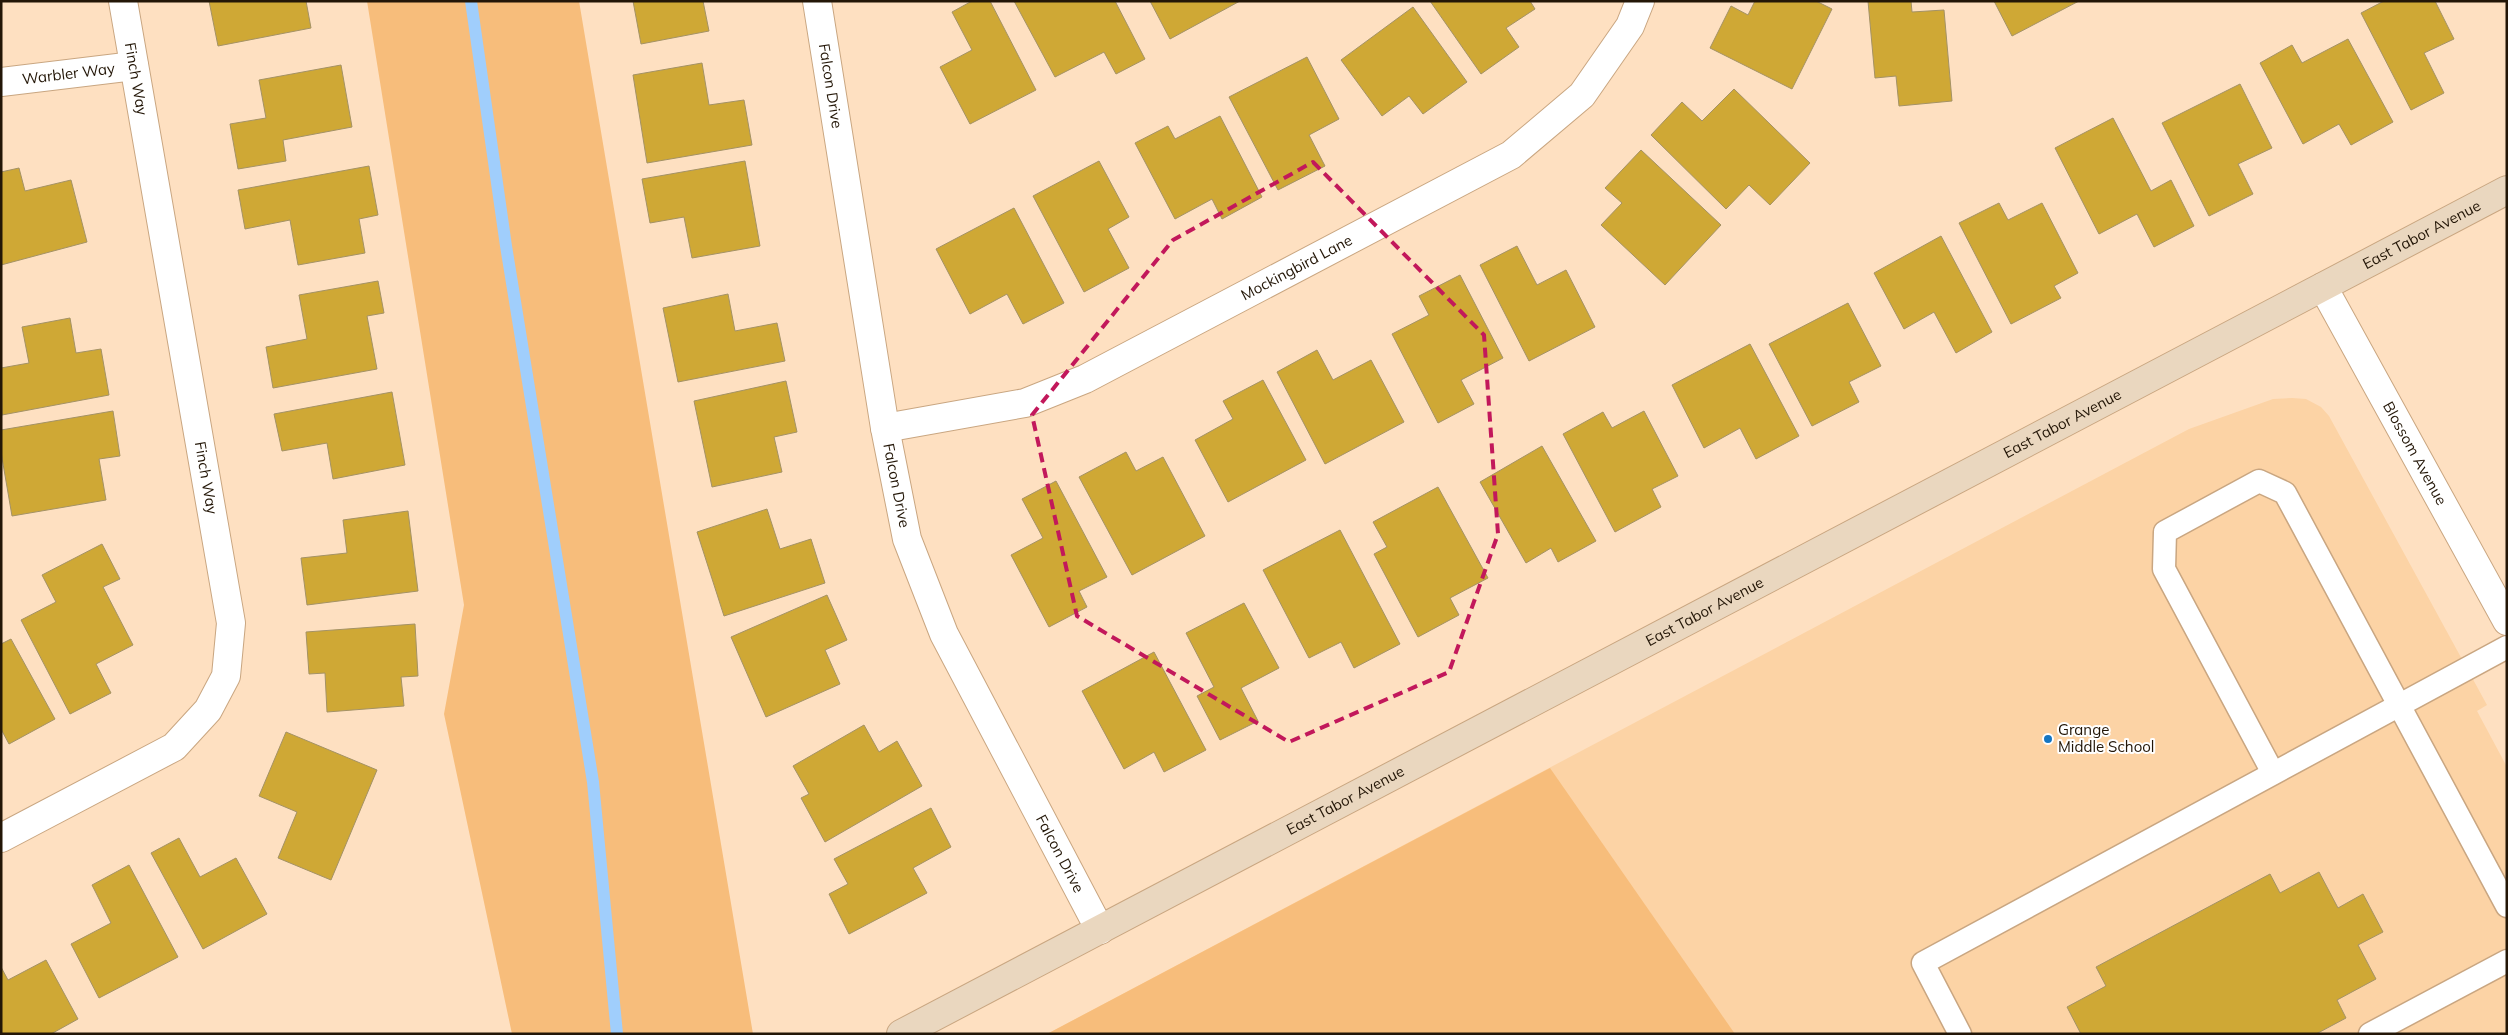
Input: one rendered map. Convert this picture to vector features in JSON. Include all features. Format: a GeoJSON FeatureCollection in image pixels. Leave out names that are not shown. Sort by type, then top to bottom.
{"type":"FeatureCollection","features":[{"type":"Feature","properties":{"kind":"main road","name":"East Tabor Avenue"},"geometry":{"type":"LineString","coordinates":[[901,1034],[2507,190]]}},
{"type":"Feature","properties":{"kind":"street","name":"Finch Way"},"geometry":{"type":"LineString","coordinates":[[1,838],[174,746],[208,710],[226,676],[231,623],[123,1]]}},
{"type":"Feature","properties":{"kind":"street","name":"Falcon Drive"},"geometry":{"type":"LineString","coordinates":[[817,1],[885,428],[908,539],[944,634],[1100,930]]}},
{"type":"Feature","properties":{"kind":"street","name":"Mockingbird Lane"},"geometry":{"type":"LineString","coordinates":[[885,428],[1025,403],[1085,379],[1511,155],[1582,95],[1630,26],[1640,1]]}},
{"type":"Feature","properties":{"kind":"street","name":"Warbler Way"},"geometry":{"type":"LineString","coordinates":[[1,82],[134,66]]}},
{"type":"Feature","properties":{"kind":"street","name":"Blossom Avenue"},"geometry":{"type":"LineString","coordinates":[[2323,287],[2507,621]]}},
{"type":"Feature","properties":{"kind":"lane"},"geometry":{"type":"LineString","coordinates":[[2273,773],[2164,569],[2165,532],[2259,481],[2285,493],[2507,906]]}},
{"type":"Feature","properties":{"kind":"lane"},"geometry":{"type":"LineString","coordinates":[[1960,1034],[1923,962],[2507,647]]}},
{"type":"Feature","properties":{"kind":"lane"},"geometry":{"type":"LineString","coordinates":[[2370,1034],[2507,961]]}},
{"type":"Feature","properties":{"kind":"highlighted area"},"geometry":{"type":"Polygon","coordinates":[[[1313,162],[1484,335],[1498,534],[1449,672],[1289,742],[1077,616],[1032,415],[1173,240],[1313,162]]]}},
{"type":"Feature","properties":{"kind":"shaded area"},"geometry":{"type":"Polygon","coordinates":[[[367,1],[579,1],[753,1034],[512,1034],[444,714],[464,605],[367,1]]]}},
{"type":"Feature","properties":{"kind":"shaded area","name":"Grange Middle School"},"geometry":{"type":"Polygon","coordinates":[[[2273,399],[2306,399],[2321,407],[2329,416],[2487,705],[2477,711],[2507,767],[2507,1034],[1047,1034],[2189,429],[2273,399]]]}},
{"type":"Feature","properties":{"kind":"shaded area"},"geometry":{"type":"Polygon","coordinates":[[[1550,768],[1735,1034],[1047,1034],[1550,768]]]}},
{"type":"Feature","properties":{"kind":"building"},"geometry":{"type":"Polygon","coordinates":[[[209,1],[306,1],[311,28],[218,46],[209,1]]]}},
{"type":"Feature","properties":{"kind":"building"},"geometry":{"type":"Polygon","coordinates":[[[633,1],[703,1],[709,31],[641,44],[633,1]]]}},
{"type":"Feature","properties":{"kind":"building"},"geometry":{"type":"Polygon","coordinates":[[[972,1],[990,1],[1036,90],[970,124],[940,67],[972,50],[952,12],[972,1]]]}},
{"type":"Feature","properties":{"kind":"building"},"geometry":{"type":"Polygon","coordinates":[[[1014,1],[1115,1],[1145,59],[1116,74],[1104,52],[1055,77],[1014,1]]]}},
{"type":"Feature","properties":{"kind":"building"},"geometry":{"type":"Polygon","coordinates":[[[1150,1],[1240,1],[1170,39],[1150,1]]]}},
{"type":"Feature","properties":{"kind":"building"},"geometry":{"type":"Polygon","coordinates":[[[1430,1],[1530,1],[1535,9],[1506,28],[1519,47],[1481,74],[1430,1]]]}},
{"type":"Feature","properties":{"kind":"building"},"geometry":{"type":"Polygon","coordinates":[[[1755,1],[1816,1],[1832,9],[1792,89],[1710,48],[1731,6],[1748,15],[1755,1]]]}},
{"type":"Feature","properties":{"kind":"building"},"geometry":{"type":"Polygon","coordinates":[[[1868,1],[1911,1],[1912,12],[1944,10],[1952,101],[1899,106],[1896,76],[1875,78],[1868,1]]]}},
{"type":"Feature","properties":{"kind":"building"},"geometry":{"type":"Polygon","coordinates":[[[1994,1],[2079,1],[2012,36],[1994,1]]]}},
{"type":"Feature","properties":{"kind":"building"},"geometry":{"type":"Polygon","coordinates":[[[2384,1],[2435,1],[2454,39],[2424,53],[2444,93],[2411,110],[2361,13],[2384,1]]]}},
{"type":"Feature","properties":{"kind":"building"},"geometry":{"type":"Polygon","coordinates":[[[1413,7],[1467,82],[1423,114],[1409,96],[1382,116],[1341,60],[1413,7]]]}},
{"type":"Feature","properties":{"kind":"building"},"geometry":{"type":"Polygon","coordinates":[[[2348,39],[2393,122],[2351,145],[2339,124],[2303,144],[2260,63],[2292,45],[2302,63],[2348,39]]]}},
{"type":"Feature","properties":{"kind":"building"},"geometry":{"type":"Polygon","coordinates":[[[1307,57],[1339,119],[1309,135],[1325,166],[1278,190],[1229,97],[1307,57]]]}},
{"type":"Feature","properties":{"kind":"building"},"geometry":{"type":"Polygon","coordinates":[[[702,63],[709,105],[744,100],[752,145],[647,163],[633,75],[702,63]]]}},
{"type":"Feature","properties":{"kind":"building"},"geometry":{"type":"Polygon","coordinates":[[[341,65],[352,127],[283,140],[286,161],[238,169],[230,124],[266,118],[259,80],[341,65]]]}},
{"type":"Feature","properties":{"kind":"building"},"geometry":{"type":"Polygon","coordinates":[[[2240,84],[2272,148],[2238,164],[2253,194],[2209,216],[2162,123],[2240,84]]]}},
{"type":"Feature","properties":{"kind":"building"},"geometry":{"type":"Polygon","coordinates":[[[1734,89],[1810,163],[1770,205],[1749,185],[1726,209],[1651,135],[1682,102],[1702,121],[1734,89]]]}},
{"type":"Feature","properties":{"kind":"building"},"geometry":{"type":"Polygon","coordinates":[[[1220,116],[1262,197],[1222,219],[1212,199],[1175,219],[1135,143],[1168,126],[1175,139],[1220,116]]]}},
{"type":"Feature","properties":{"kind":"building"},"geometry":{"type":"Polygon","coordinates":[[[2113,118],[2151,191],[2171,180],[2194,226],[2154,247],[2137,214],[2099,234],[2055,148],[2113,118]]]}},
{"type":"Feature","properties":{"kind":"building"},"geometry":{"type":"Polygon","coordinates":[[[1641,150],[1721,225],[1665,285],[1601,225],[1622,203],[1605,188],[1641,150]]]}},
{"type":"Feature","properties":{"kind":"building"},"geometry":{"type":"Polygon","coordinates":[[[745,161],[760,246],[692,258],[684,217],[650,223],[642,179],[745,161]]]}},
{"type":"Feature","properties":{"kind":"building"},"geometry":{"type":"Polygon","coordinates":[[[1099,161],[1129,217],[1108,229],[1129,268],[1084,292],[1033,196],[1099,161]]]}},
{"type":"Feature","properties":{"kind":"building"},"geometry":{"type":"Polygon","coordinates":[[[369,166],[378,215],[359,219],[365,253],[298,265],[290,220],[245,229],[238,190],[369,166]]]}},
{"type":"Feature","properties":{"kind":"building"},"geometry":{"type":"Polygon","coordinates":[[[19,168],[25,191],[71,180],[87,242],[1,265],[1,172],[19,168]]]}},
{"type":"Feature","properties":{"kind":"building"},"geometry":{"type":"Polygon","coordinates":[[[1999,203],[2008,220],[2042,203],[2078,273],[2054,286],[2061,298],[2011,324],[1959,223],[1999,203]]]}},
{"type":"Feature","properties":{"kind":"building"},"geometry":{"type":"Polygon","coordinates":[[[1014,208],[1064,303],[1023,324],[1007,294],[970,314],[936,249],[1014,208]]]}},
{"type":"Feature","properties":{"kind":"building"},"geometry":{"type":"Polygon","coordinates":[[[1941,236],[1992,332],[1956,353],[1934,312],[1904,329],[1874,273],[1941,236]]]}},
{"type":"Feature","properties":{"kind":"building"},"geometry":{"type":"Polygon","coordinates":[[[1517,246],[1537,285],[1566,270],[1595,327],[1529,361],[1480,265],[1517,246]]]}},
{"type":"Feature","properties":{"kind":"building"},"geometry":{"type":"Polygon","coordinates":[[[1460,275],[1503,358],[1461,380],[1474,404],[1438,423],[1392,334],[1429,315],[1419,296],[1460,275]]]}},
{"type":"Feature","properties":{"kind":"building"},"geometry":{"type":"Polygon","coordinates":[[[378,281],[384,313],[367,316],[377,369],[273,388],[266,347],[307,339],[299,295],[378,281]]]}},
{"type":"Feature","properties":{"kind":"building"},"geometry":{"type":"Polygon","coordinates":[[[728,294],[735,331],[777,323],[785,361],[678,382],[663,308],[728,294]]]}},
{"type":"Feature","properties":{"kind":"building"},"geometry":{"type":"Polygon","coordinates":[[[1848,303],[1881,366],[1849,382],[1859,402],[1812,426],[1769,344],[1848,303]]]}},
{"type":"Feature","properties":{"kind":"building"},"geometry":{"type":"Polygon","coordinates":[[[70,318],[76,353],[101,349],[109,395],[2,415],[1,368],[29,363],[22,327],[70,318]]]}},
{"type":"Feature","properties":{"kind":"building"},"geometry":{"type":"Polygon","coordinates":[[[1750,344],[1799,436],[1756,459],[1740,428],[1704,448],[1672,385],[1750,344]]]}},
{"type":"Feature","properties":{"kind":"building"},"geometry":{"type":"Polygon","coordinates":[[[1317,350],[1333,380],[1371,360],[1404,422],[1325,464],[1277,372],[1317,350]]]}},
{"type":"Feature","properties":{"kind":"building"},"geometry":{"type":"Polygon","coordinates":[[[1263,380],[1306,460],[1228,502],[1195,440],[1233,419],[1223,401],[1263,380]]]}},
{"type":"Feature","properties":{"kind":"building"},"geometry":{"type":"Polygon","coordinates":[[[786,381],[797,432],[774,437],[782,472],[712,487],[694,401],[786,381]]]}},
{"type":"Feature","properties":{"kind":"building"},"geometry":{"type":"Polygon","coordinates":[[[392,392],[405,465],[333,479],[327,443],[282,451],[274,414],[392,392]]]}},
{"type":"Feature","properties":{"kind":"building"},"geometry":{"type":"Polygon","coordinates":[[[113,411],[120,456],[99,459],[106,500],[12,516],[1,452],[1,430],[113,411]]]}},
{"type":"Feature","properties":{"kind":"building"},"geometry":{"type":"Polygon","coordinates":[[[1644,411],[1678,476],[1652,489],[1661,507],[1615,532],[1563,434],[1603,412],[1612,428],[1644,411]]]}},
{"type":"Feature","properties":{"kind":"building"},"geometry":{"type":"Polygon","coordinates":[[[1542,446],[1596,541],[1558,562],[1551,548],[1526,563],[1480,482],[1542,446]]]}},
{"type":"Feature","properties":{"kind":"building"},"geometry":{"type":"Polygon","coordinates":[[[1126,452],[1136,471],[1163,457],[1205,536],[1132,575],[1079,477],[1126,452]]]}},
{"type":"Feature","properties":{"kind":"building"},"geometry":{"type":"Polygon","coordinates":[[[1056,481],[1107,577],[1079,591],[1087,607],[1049,627],[1011,555],[1043,538],[1022,499],[1056,481]]]}},
{"type":"Feature","properties":{"kind":"building"},"geometry":{"type":"Polygon","coordinates":[[[1438,487],[1488,578],[1450,598],[1459,615],[1418,637],[1374,554],[1387,547],[1373,522],[1438,487]]]}},
{"type":"Feature","properties":{"kind":"building"},"geometry":{"type":"Polygon","coordinates":[[[767,509],[780,549],[811,539],[825,583],[724,616],[697,532],[767,509]]]}},
{"type":"Feature","properties":{"kind":"building"},"geometry":{"type":"Polygon","coordinates":[[[408,511],[418,591],[307,605],[301,558],[347,553],[343,520],[408,511]]]}},
{"type":"Feature","properties":{"kind":"building"},"geometry":{"type":"Polygon","coordinates":[[[1340,530],[1400,644],[1354,668],[1341,642],[1309,658],[1263,570],[1340,530]]]}},
{"type":"Feature","properties":{"kind":"building"},"geometry":{"type":"Polygon","coordinates":[[[102,544],[120,579],[103,587],[133,645],[96,664],[111,693],[70,714],[21,620],[56,602],[42,575],[102,544]]]}},
{"type":"Feature","properties":{"kind":"building"},"geometry":{"type":"Polygon","coordinates":[[[827,595],[847,640],[825,650],[840,684],[766,717],[731,637],[827,595]]]}},
{"type":"Feature","properties":{"kind":"building"},"geometry":{"type":"Polygon","coordinates":[[[1244,603],[1279,668],[1241,688],[1258,721],[1220,740],[1197,696],[1214,687],[1186,633],[1244,603]]]}},
{"type":"Feature","properties":{"kind":"building"},"geometry":{"type":"Polygon","coordinates":[[[415,624],[418,676],[401,677],[404,706],[327,712],[325,673],[309,674],[306,632],[415,624]]]}},
{"type":"Feature","properties":{"kind":"building"},"geometry":{"type":"Polygon","coordinates":[[[11,639],[55,719],[9,744],[1,729],[1,644],[11,639]]]}},
{"type":"Feature","properties":{"kind":"building"},"geometry":{"type":"Polygon","coordinates":[[[1154,652],[1206,750],[1164,772],[1154,752],[1124,769],[1082,691],[1154,652]]]}},
{"type":"Feature","properties":{"kind":"building"},"geometry":{"type":"Polygon","coordinates":[[[864,725],[879,752],[897,741],[922,786],[825,842],[801,798],[809,794],[793,766],[864,725]]]}},
{"type":"Feature","properties":{"kind":"building"},"geometry":{"type":"Polygon","coordinates":[[[286,732],[377,770],[331,880],[278,858],[297,812],[259,796],[286,732]]]}},
{"type":"Feature","properties":{"kind":"building"},"geometry":{"type":"Polygon","coordinates":[[[931,808],[951,847],[913,868],[927,893],[849,934],[829,894],[848,884],[834,859],[931,808]]]}},
{"type":"Feature","properties":{"kind":"building"},"geometry":{"type":"Polygon","coordinates":[[[179,838],[200,877],[236,858],[267,914],[203,949],[151,853],[179,838]]]}},
{"type":"Feature","properties":{"kind":"building"},"geometry":{"type":"Polygon","coordinates":[[[129,865],[178,957],[99,998],[71,944],[111,923],[92,885],[129,865]]]}},
{"type":"Feature","properties":{"kind":"building"},"geometry":{"type":"Polygon","coordinates":[[[2319,872],[2338,908],[2363,894],[2383,932],[2358,945],[2376,979],[2337,1000],[2346,1018],[2316,1034],[2081,1034],[2067,1007],[2106,986],[2096,967],[2270,874],[2280,893],[2319,872]]]}},
{"type":"Feature","properties":{"kind":"building"},"geometry":{"type":"Polygon","coordinates":[[[46,960],[78,1019],[51,1034],[1,1034],[1,967],[8,980],[46,960]]]}},
{"type":"Feature","properties":{"kind":"waterway"},"geometry":{"type":"LineString","coordinates":[[471,1],[506,246],[593,782],[617,1034]]}},
{"type":"Feature","properties":{"kind":"place","name":"Grange Middle School"},"geometry":{"type":"Point","coordinates":[2048,739]}}]}
